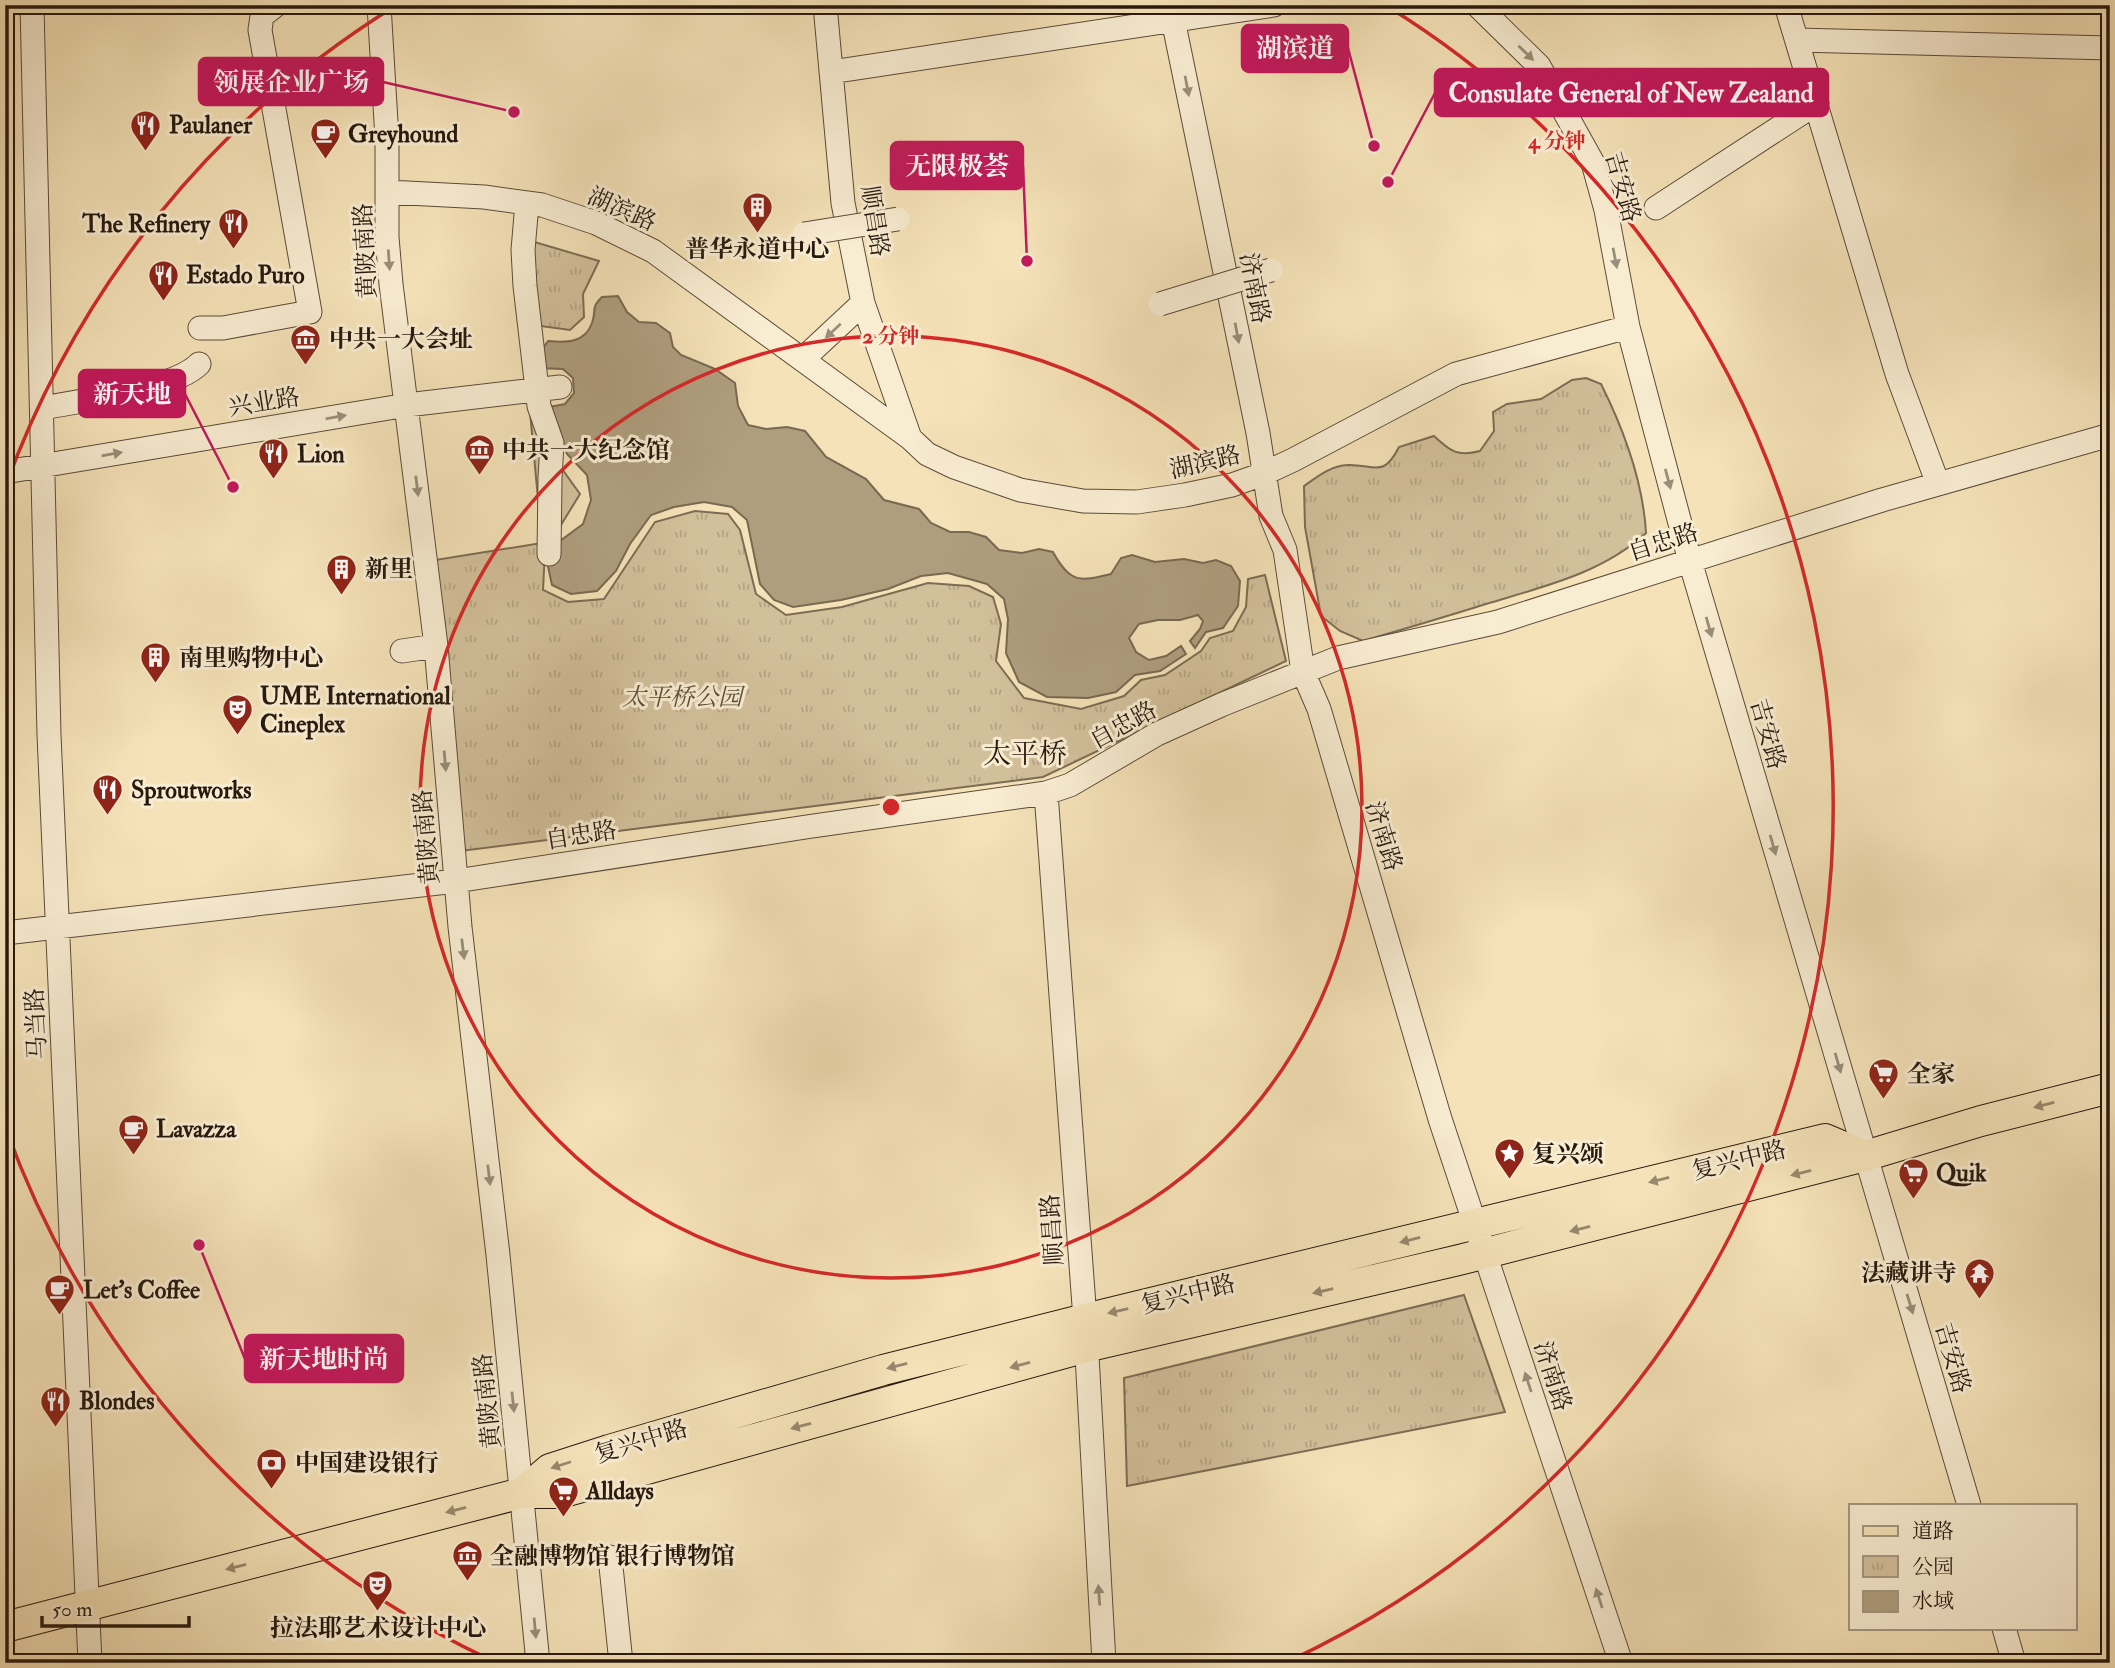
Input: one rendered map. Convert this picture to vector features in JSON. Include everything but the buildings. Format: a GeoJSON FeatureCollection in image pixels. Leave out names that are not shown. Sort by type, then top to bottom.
{"type":"FeatureCollection","features":[{"type":"Feature","properties":{"kind":"main road","name":"复兴中路"},"geometry":{"type":"LineString","coordinates":[[5,1627],[522,1493],[550,1469],[883,1370],[1085,1333],[1485,1253],[1865,1156],[1981,1121],[2110,1088]]}},
{"type":"Feature","properties":{"kind":"main road","name":"复兴中路"},"geometry":{"type":"LineString","coordinates":[[1085,1333],[1477,1224],[1825,1139],[1865,1156]]}},
{"type":"Feature","properties":{"kind":"street","name":"马当路"},"geometry":{"type":"LineString","coordinates":[[32,5],[49,735],[90,1663]]}},
{"type":"Feature","properties":{"kind":"street"},"geometry":{"type":"LineString","coordinates":[[200,328],[223,328],[310,312],[260,30],[261,16],[276,5]]}},
{"type":"Feature","properties":{"kind":"street","name":"黄陂南路"},"geometry":{"type":"LineString","coordinates":[[379,5],[387,139],[387,237],[391,284],[436,646],[456,881],[538,1663]]}},
{"type":"Feature","properties":{"kind":"street","name":"顺昌路"},"geometry":{"type":"LineString","coordinates":[[825,5],[843,203],[863,303],[910,438]]}},
{"type":"Feature","properties":{"kind":"street"},"geometry":{"type":"LineString","coordinates":[[831,72],[1172,12],[1274,5]]}},
{"type":"Feature","properties":{"kind":"street","name":"吉安路"},"geometry":{"type":"LineString","coordinates":[[1477,5],[1539,65],[1593,163],[1606,210],[1628,327],[1690,561],[1969,1504]]}},
{"type":"Feature","properties":{"kind":"street"},"geometry":{"type":"LineString","coordinates":[[1786,5],[1898,374],[1938,484]]}},
{"type":"Feature","properties":{"kind":"street","name":"济南路"},"geometry":{"type":"LineString","coordinates":[[1172,12],[1258,433],[1271,516],[1285,550],[1303,671],[1319,709],[1440,1119],[1621,1663]]}},
{"type":"Feature","properties":{"kind":"street"},"geometry":{"type":"LineString","coordinates":[[1797,40],[2110,48]]}},
{"type":"Feature","properties":{"kind":"street"},"geometry":{"type":"LineString","coordinates":[[1656,208],[1817,103]]}},
{"type":"Feature","properties":{"kind":"street","name":"湖滨路"},"geometry":{"type":"LineString","coordinates":[[387,192],[484,197],[542,205],[596,223],[653,251],[910,438],[927,454],[965,471],[1020,490],[1083,501],[1137,502],[1233,485],[1293,460],[1455,374],[1628,327]]}},
{"type":"Feature","properties":{"kind":"street"},"geometry":{"type":"LineString","coordinates":[[527,203],[523,250],[525,286],[538,406],[552,443],[549,554]]}},
{"type":"Feature","properties":{"kind":"street"},"geometry":{"type":"LineString","coordinates":[[804,234],[898,219]]}},
{"type":"Feature","properties":{"kind":"street"},"geometry":{"type":"LineString","coordinates":[[1160,304],[1271,270]]}},
{"type":"Feature","properties":{"kind":"street"},"geometry":{"type":"LineString","coordinates":[[803,359],[863,303]]}},
{"type":"Feature","properties":{"kind":"street"},"geometry":{"type":"LineString","coordinates":[[43,408],[139,390],[190,373],[199,364]]}},
{"type":"Feature","properties":{"kind":"street","name":"兴业路"},"geometry":{"type":"LineString","coordinates":[[5,472],[407,405],[560,387]]}},
{"type":"Feature","properties":{"kind":"street","name":"自忠路"},"geometry":{"type":"LineString","coordinates":[[5,933],[456,881],[1046,793],[1070,785],[1157,734],[1338,658],[1498,622],[1938,484],[2110,435]]}},
{"type":"Feature","properties":{"kind":"street"},"geometry":{"type":"LineString","coordinates":[[401,651],[436,646]]}},
{"type":"Feature","properties":{"kind":"street","name":"顺昌路"},"geometry":{"type":"LineString","coordinates":[[1046,793],[1085,1333],[1104,1663]]}},
{"type":"Feature","properties":{"kind":"street"},"geometry":{"type":"LineString","coordinates":[[610,1557],[621,1663]]}},
{"type":"Feature","properties":{"kind":"street"},"geometry":{"type":"LineString","coordinates":[[2005,1630],[2014,1663]]}},
{"type":"Feature","properties":{"kind":"green space","name":"太平桥公园"},"geometry":{"type":"Polygon","coordinates":[[[514,236],[599,261],[583,294],[584,317],[570,330],[541,326],[528,350],[560,466],[580,494],[545,551],[543,590],[568,602],[604,599],[655,522],[695,511],[728,514],[740,530],[756,594],[786,615],[842,607],[928,583],[969,586],[993,597],[1001,624],[996,661],[1024,698],[1081,709],[1124,696],[1141,680],[1165,675],[1201,651],[1210,638],[1233,631],[1246,607],[1248,579],[1265,575],[1286,661],[1043,777],[461,851],[429,561],[542,543],[514,236]]]}},
{"type":"Feature","properties":{"kind":"green space"},"geometry":{"type":"Polygon","coordinates":[[[1586,378],[1601,384],[1625,438],[1637,475],[1646,533],[1611,559],[1571,577],[1363,641],[1340,631],[1321,616],[1305,527],[1304,486],[1336,467],[1383,466],[1399,447],[1434,436],[1445,446],[1460,453],[1480,451],[1494,431],[1493,412],[1507,404],[1541,399],[1572,380],[1586,378]]]}},
{"type":"Feature","properties":{"kind":"green space"},"geometry":{"type":"Polygon","coordinates":[[[1464,1295],[1505,1412],[1127,1486],[1124,1378],[1464,1295]]]}},
{"type":"Feature","properties":{"kind":"water"},"geometry":{"type":"Polygon","coordinates":[[[618,296],[627,312],[639,322],[656,323],[670,333],[673,347],[681,355],[715,369],[735,383],[738,406],[748,425],[805,431],[826,457],[866,479],[884,500],[919,509],[931,523],[950,532],[969,532],[986,537],[999,550],[1022,553],[1039,549],[1053,552],[1065,570],[1076,578],[1111,574],[1121,558],[1132,555],[1155,562],[1184,559],[1203,563],[1216,560],[1231,566],[1240,581],[1238,606],[1223,628],[1206,632],[1195,648],[1190,641],[1203,621],[1198,615],[1180,620],[1158,620],[1139,624],[1129,638],[1136,652],[1149,660],[1166,656],[1181,646],[1186,654],[1160,671],[1135,675],[1116,692],[1088,698],[1047,697],[1019,682],[1006,653],[1008,619],[1004,599],[987,584],[948,573],[921,576],[888,589],[793,607],[774,600],[760,584],[747,520],[732,507],[704,502],[674,507],[651,515],[630,544],[616,571],[597,591],[571,594],[552,585],[547,562],[560,541],[583,524],[591,500],[587,475],[567,454],[549,407],[565,404],[574,393],[573,378],[563,369],[539,368],[541,351],[548,341],[568,341],[585,335],[592,323],[598,301],[602,297],[618,296]]]}},
{"type":"Feature","properties":{"kind":"place","name":"领展企业广场"},"geometry":{"type":"Point","coordinates":[514,112]}},
{"type":"Feature","properties":{"kind":"place","name":"湖滨道"},"geometry":{"type":"Point","coordinates":[1374,146]}},
{"type":"Feature","properties":{"kind":"place","name":"Paulaner"},"geometry":{"type":"Point","coordinates":[146,152]}},
{"type":"Feature","properties":{"kind":"place","name":"Greyhound"},"geometry":{"type":"Point","coordinates":[325,161]}},
{"type":"Feature","properties":{"kind":"place","name":"Consulate General of New Zealand"},"geometry":{"type":"Point","coordinates":[1388,182]}},
{"type":"Feature","properties":{"kind":"place","name":"普华永道中心"},"geometry":{"type":"Point","coordinates":[757,234]}},
{"type":"Feature","properties":{"kind":"place","name":"The Refinery"},"geometry":{"type":"Point","coordinates":[233,251]}},
{"type":"Feature","properties":{"kind":"place","name":"无限极荟"},"geometry":{"type":"Point","coordinates":[1027,261]}},
{"type":"Feature","properties":{"kind":"place","name":"Estado Puro"},"geometry":{"type":"Point","coordinates":[163,302]}},
{"type":"Feature","properties":{"kind":"place","name":"中共一大会址"},"geometry":{"type":"Point","coordinates":[306,366]}},
{"type":"Feature","properties":{"kind":"place","name":"中共一大纪念馆"},"geometry":{"type":"Point","coordinates":[479,477]}},
{"type":"Feature","properties":{"kind":"place","name":"Lion"},"geometry":{"type":"Point","coordinates":[274,481]}},
{"type":"Feature","properties":{"kind":"place","name":"新天地"},"geometry":{"type":"Point","coordinates":[233,487]}},
{"type":"Feature","properties":{"kind":"place","name":"新里"},"geometry":{"type":"Point","coordinates":[342,596]}},
{"type":"Feature","properties":{"kind":"place","name":"南里购物中心"},"geometry":{"type":"Point","coordinates":[156,685]}},
{"type":"Feature","properties":{"kind":"place","name":"UME International Cineplex"},"geometry":{"type":"Point","coordinates":[237,737]}},
{"type":"Feature","properties":{"kind":"place","name":"Sproutworks"},"geometry":{"type":"Point","coordinates":[108,817]}},
{"type":"Feature","properties":{"kind":"place","name":"全家"},"geometry":{"type":"Point","coordinates":[1884,1101]}},
{"type":"Feature","properties":{"kind":"place","name":"Lavazza"},"geometry":{"type":"Point","coordinates":[133,1156]}},
{"type":"Feature","properties":{"kind":"place","name":"复兴颂"},"geometry":{"type":"Point","coordinates":[1509,1181]}},
{"type":"Feature","properties":{"kind":"place","name":"Quik"},"geometry":{"type":"Point","coordinates":[1913,1200]}},
{"type":"Feature","properties":{"kind":"place","name":"新天地时尚"},"geometry":{"type":"Point","coordinates":[199,1245]}},
{"type":"Feature","properties":{"kind":"place","name":"法藏讲寺"},"geometry":{"type":"Point","coordinates":[1980,1300]}},
{"type":"Feature","properties":{"kind":"place","name":"Let's Coffee"},"geometry":{"type":"Point","coordinates":[60,1317]}},
{"type":"Feature","properties":{"kind":"place","name":"Blondes"},"geometry":{"type":"Point","coordinates":[56,1428]}},
{"type":"Feature","properties":{"kind":"place","name":"中国建设银行"},"geometry":{"type":"Point","coordinates":[272,1490]}},
{"type":"Feature","properties":{"kind":"place","name":"Alldays"},"geometry":{"type":"Point","coordinates":[563,1518]}},
{"type":"Feature","properties":{"kind":"place","name":"全融博物馆 银行博物馆"},"geometry":{"type":"Point","coordinates":[467,1583]}},
{"type":"Feature","properties":{"kind":"place","name":"拉法耶艺术设计中心"},"geometry":{"type":"Point","coordinates":[378,1613]}},
{"type":"Feature","properties":{"kind":"district","name":"太平桥"},"geometry":{"type":"Point","coordinates":[1025,753]}}]}
